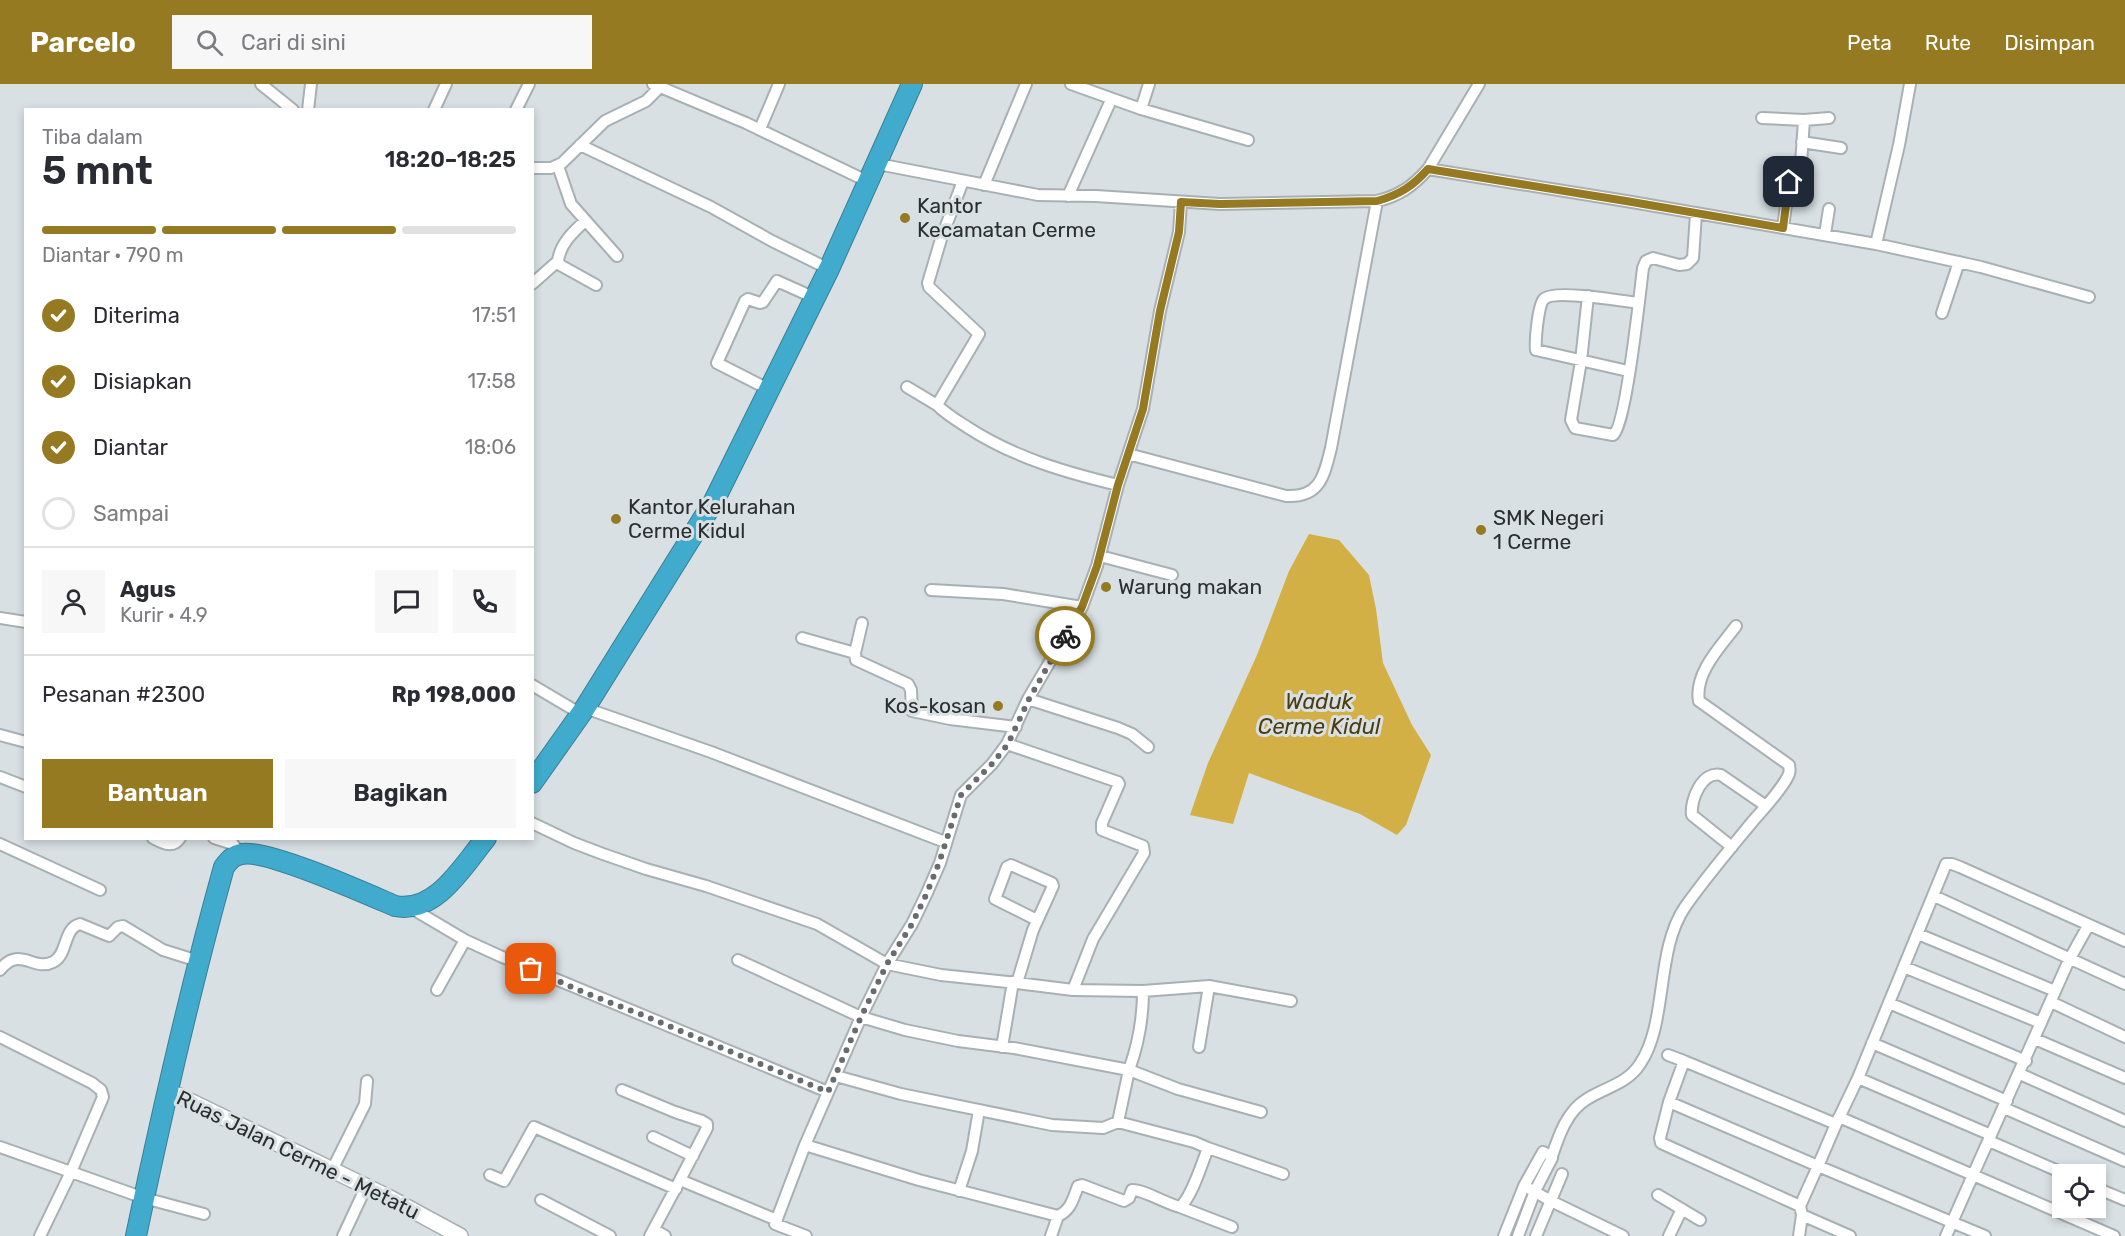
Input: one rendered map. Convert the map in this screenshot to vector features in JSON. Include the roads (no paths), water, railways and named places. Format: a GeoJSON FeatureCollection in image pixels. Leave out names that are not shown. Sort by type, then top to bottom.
{"type":"FeatureCollection","features":[{"type":"Feature","properties":{"kind":"highway"},"geometry":{"type":"LineString","coordinates":[[534,780],[583,711],[714,501],[829,269],[912,84]]}},
{"type":"Feature","properties":{"kind":"highway"},"geometry":{"type":"LineString","coordinates":[[136,1236],[167,1090],[198,961],[224,867],[229,860],[240,854],[276,859],[395,906],[411,908],[430,901],[443,890],[484,840]]}},
{"type":"Feature","properties":{"kind":"main road","name":"Ruas Jalan Cerme - Metatu"},"geometry":{"type":"LineString","coordinates":[[167,1090],[366,1186],[460,1236]]}},
{"type":"Feature","properties":{"kind":"street"},"geometry":{"type":"LineString","coordinates":[[261,84],[291,108]]}},
{"type":"Feature","properties":{"kind":"street"},"geometry":{"type":"LineString","coordinates":[[308,108],[311,84]]}},
{"type":"Feature","properties":{"kind":"street"},"geometry":{"type":"LineString","coordinates":[[435,108],[446,84]]}},
{"type":"Feature","properties":{"kind":"street"},"geometry":{"type":"LineString","coordinates":[[517,108],[529,84]]}},
{"type":"Feature","properties":{"kind":"street"},"geometry":{"type":"LineString","coordinates":[[760,129],[779,84]]}},
{"type":"Feature","properties":{"kind":"street"},"geometry":{"type":"LineString","coordinates":[[984,185],[1026,84]]}},
{"type":"Feature","properties":{"kind":"street"},"geometry":{"type":"LineString","coordinates":[[1071,84],[1111,100],[1248,140]]}},
{"type":"Feature","properties":{"kind":"street"},"geometry":{"type":"LineString","coordinates":[[1141,109],[1149,84]]}},
{"type":"Feature","properties":{"kind":"street"},"geometry":{"type":"LineString","coordinates":[[878,164],[1038,195],[1220,204],[1377,201],[1398,195],[1406,190],[1428,169],[1479,84]]}},
{"type":"Feature","properties":{"kind":"street"},"geometry":{"type":"LineString","coordinates":[[1876,244],[1899,145],[1910,84]]}},
{"type":"Feature","properties":{"kind":"street"},"geometry":{"type":"LineString","coordinates":[[534,168],[558,166],[605,121],[646,101],[656,86],[760,129],[868,182]]}},
{"type":"Feature","properties":{"kind":"street"},"geometry":{"type":"LineString","coordinates":[[1068,196],[1111,100]]}},
{"type":"Feature","properties":{"kind":"street"},"geometry":{"type":"LineString","coordinates":[[1762,118],[1804,120],[1829,118]]}},
{"type":"Feature","properties":{"kind":"street"},"geometry":{"type":"LineString","coordinates":[[1783,228],[1789,182],[1800,164],[1804,120]]}},
{"type":"Feature","properties":{"kind":"street"},"geometry":{"type":"LineString","coordinates":[[1802,142],[1841,148]]}},
{"type":"Feature","properties":{"kind":"street"},"geometry":{"type":"LineString","coordinates":[[580,145],[711,207],[829,269]]}},
{"type":"Feature","properties":{"kind":"street"},"geometry":{"type":"LineString","coordinates":[[558,166],[571,204],[617,256]]}},
{"type":"Feature","properties":{"kind":"street"},"geometry":{"type":"LineString","coordinates":[[1428,169],[1825,234],[1959,262],[2089,297]]}},
{"type":"Feature","properties":{"kind":"street"},"geometry":{"type":"LineString","coordinates":[[937,405],[979,334],[929,287],[928,283],[941,239],[963,181]]}},
{"type":"Feature","properties":{"kind":"street"},"geometry":{"type":"LineString","coordinates":[[1128,454],[1286,496],[1306,495],[1320,484],[1325,474],[1331,448],[1377,201]]}},
{"type":"Feature","properties":{"kind":"street"},"geometry":{"type":"LineString","coordinates":[[806,1236],[775,1224],[828,1092],[887,964],[912,924],[939,863],[961,795],[1008,744],[1029,699],[1082,607],[1100,556],[1118,485],[1143,409],[1160,311],[1179,232],[1181,202]]}},
{"type":"Feature","properties":{"kind":"street"},"geometry":{"type":"LineString","coordinates":[[1825,234],[1829,209]]}},
{"type":"Feature","properties":{"kind":"street"},"geometry":{"type":"LineString","coordinates":[[1588,296],[1581,361],[1571,420],[1575,428],[1613,435],[1616,433],[1628,371],[1643,268],[1646,261],[1653,258],[1679,266],[1688,264],[1693,258],[1696,214]]}},
{"type":"Feature","properties":{"kind":"street"},"geometry":{"type":"LineString","coordinates":[[534,282],[558,261],[564,245],[585,221]]}},
{"type":"Feature","properties":{"kind":"street"},"geometry":{"type":"LineString","coordinates":[[558,261],[596,285]]}},
{"type":"Feature","properties":{"kind":"street"},"geometry":{"type":"LineString","coordinates":[[1942,313],[1959,262]]}},
{"type":"Feature","properties":{"kind":"street"},"geometry":{"type":"LineString","coordinates":[[770,390],[717,363],[745,301],[748,298],[763,302],[777,281],[815,298]]}},
{"type":"Feature","properties":{"kind":"street"},"geometry":{"type":"LineString","coordinates":[[1628,371],[1536,350],[1540,306],[1548,297],[1557,296],[1588,296],[1639,303]]}},
{"type":"Feature","properties":{"kind":"street"},"geometry":{"type":"LineString","coordinates":[[907,387],[997,445],[1060,470],[1118,485]]}},
{"type":"Feature","properties":{"kind":"street"},"geometry":{"type":"LineString","coordinates":[[1100,556],[1172,575]]}},
{"type":"Feature","properties":{"kind":"street"},"geometry":{"type":"LineString","coordinates":[[931,590],[1003,594],[1082,607]]}},
{"type":"Feature","properties":{"kind":"street"},"geometry":{"type":"LineString","coordinates":[[0,618],[24,622]]}},
{"type":"Feature","properties":{"kind":"street"},"geometry":{"type":"LineString","coordinates":[[862,623],[855,652],[856,660],[908,684],[911,690],[912,711],[950,719],[1016,726]]}},
{"type":"Feature","properties":{"kind":"street"},"geometry":{"type":"LineString","coordinates":[[1518,1236],[1566,1122],[1582,1102],[1620,1083],[1641,1064],[1650,1045],[1674,932],[1683,910],[1788,777],[1789,765],[1699,702],[1698,696],[1704,671],[1736,626]]}},
{"type":"Feature","properties":{"kind":"street"},"geometry":{"type":"LineString","coordinates":[[802,638],[855,652]]}},
{"type":"Feature","properties":{"kind":"street"},"geometry":{"type":"LineString","coordinates":[[534,686],[583,711],[711,752],[945,842]]}},
{"type":"Feature","properties":{"kind":"street"},"geometry":{"type":"LineString","coordinates":[[1029,699],[1118,728],[1141,740],[1148,747]]}},
{"type":"Feature","properties":{"kind":"street"},"geometry":{"type":"LineString","coordinates":[[0,735],[24,741]]}},
{"type":"Feature","properties":{"kind":"street"},"geometry":{"type":"LineString","coordinates":[[1008,744],[1118,782],[1102,823],[1102,830],[1143,846],[1144,852],[1088,948],[1073,990]]}},
{"type":"Feature","properties":{"kind":"street"},"geometry":{"type":"LineString","coordinates":[[1732,847],[1692,815],[1691,806],[1694,797],[1707,777],[1715,773],[1721,775],[1766,806]]}},
{"type":"Feature","properties":{"kind":"street"},"geometry":{"type":"LineString","coordinates":[[0,777],[24,786]]}},
{"type":"Feature","properties":{"kind":"street"},"geometry":{"type":"LineString","coordinates":[[534,823],[574,843],[603,854],[717,889],[817,924],[887,964],[941,975],[1073,990],[1143,991],[1209,986],[1291,1001]]}},
{"type":"Feature","properties":{"kind":"street"},"geometry":{"type":"LineString","coordinates":[[158,840],[170,845],[178,840]]}},
{"type":"Feature","properties":{"kind":"street"},"geometry":{"type":"LineString","coordinates":[[220,840],[233,844],[240,854]]}},
{"type":"Feature","properties":{"kind":"street"},"geometry":{"type":"LineString","coordinates":[[0,844],[100,890]]}},
{"type":"Feature","properties":{"kind":"street"},"geometry":{"type":"LineString","coordinates":[[1799,1236],[1801,1210],[1818,1166],[1858,1078],[1946,864],[1952,864],[2125,941]]}},
{"type":"Feature","properties":{"kind":"street"},"geometry":{"type":"LineString","coordinates":[[1002,1047],[1015,982],[1037,920],[1053,886],[1052,883],[1016,866],[1007,867],[995,899],[1037,920]]}},
{"type":"Feature","properties":{"kind":"street"},"geometry":{"type":"LineString","coordinates":[[1934,896],[2125,984]]}},
{"type":"Feature","properties":{"kind":"street"},"geometry":{"type":"LineString","coordinates":[[411,908],[465,940],[583,992],[828,1092]]}},
{"type":"Feature","properties":{"kind":"street"},"geometry":{"type":"LineString","coordinates":[[0,970],[13,959],[45,964],[53,962],[59,957],[73,928],[80,924],[109,936],[118,927],[123,926],[163,950],[198,961]]}},
{"type":"Feature","properties":{"kind":"street"},"geometry":{"type":"LineString","coordinates":[[1946,1236],[2069,960],[2088,926]]}},
{"type":"Feature","properties":{"kind":"street"},"geometry":{"type":"LineString","coordinates":[[1918,934],[2055,991]]}},
{"type":"Feature","properties":{"kind":"street"},"geometry":{"type":"LineString","coordinates":[[438,990],[465,940]]}},
{"type":"Feature","properties":{"kind":"street"},"geometry":{"type":"LineString","coordinates":[[738,960],[861,1017],[932,1036],[1129,1070],[1178,1089],[1262,1112]]}},
{"type":"Feature","properties":{"kind":"street"},"geometry":{"type":"LineString","coordinates":[[1904,967],[2041,1023]]}},
{"type":"Feature","properties":{"kind":"street"},"geometry":{"type":"LineString","coordinates":[[1199,1047],[1209,986]]}},
{"type":"Feature","properties":{"kind":"street"},"geometry":{"type":"LineString","coordinates":[[1118,1122],[1134,1055],[1143,991]]}},
{"type":"Feature","properties":{"kind":"street"},"geometry":{"type":"LineString","coordinates":[[2051,1002],[2125,1037]]}},
{"type":"Feature","properties":{"kind":"street"},"geometry":{"type":"LineString","coordinates":[[1889,1003],[2026,1060]]}},
{"type":"Feature","properties":{"kind":"street"},"geometry":{"type":"LineString","coordinates":[[0,1036],[92,1083],[103,1093],[101,1103],[71,1172],[40,1236]]}},
{"type":"Feature","properties":{"kind":"street"},"geometry":{"type":"LineString","coordinates":[[2035,1039],[2125,1078]]}},
{"type":"Feature","properties":{"kind":"street"},"geometry":{"type":"LineString","coordinates":[[1872,1043],[2125,1161]]}},
{"type":"Feature","properties":{"kind":"street"},"geometry":{"type":"LineString","coordinates":[[1668,1055],[1838,1120],[2114,1236]]}},
{"type":"Feature","properties":{"kind":"street"},"geometry":{"type":"LineString","coordinates":[[1684,1061],[1669,1102],[1660,1138],[1661,1143],[1850,1236]]}},
{"type":"Feature","properties":{"kind":"street"},"geometry":{"type":"LineString","coordinates":[[2020,1074],[2125,1121]]}},
{"type":"Feature","properties":{"kind":"street"},"geometry":{"type":"LineString","coordinates":[[836,1076],[901,1094],[1052,1125],[1102,1128],[1118,1122],[1194,1142],[1283,1174]]}},
{"type":"Feature","properties":{"kind":"street"},"geometry":{"type":"LineString","coordinates":[[1858,1078],[2052,1168]]}},
{"type":"Feature","properties":{"kind":"street"},"geometry":{"type":"LineString","coordinates":[[332,1170],[365,1104],[367,1081]]}},
{"type":"Feature","properties":{"kind":"street"},"geometry":{"type":"LineString","coordinates":[[622,1090],[702,1120],[707,1124],[693,1156],[652,1233],[665,1236]]}},
{"type":"Feature","properties":{"kind":"street"},"geometry":{"type":"LineString","coordinates":[[1669,1102],[1985,1236]]}},
{"type":"Feature","properties":{"kind":"street"},"geometry":{"type":"LineString","coordinates":[[959,1191],[972,1151],[979,1110]]}},
{"type":"Feature","properties":{"kind":"street"},"geometry":{"type":"LineString","coordinates":[[490,1175],[504,1181],[534,1127],[678,1185],[777,1220]]}},
{"type":"Feature","properties":{"kind":"street"},"geometry":{"type":"LineString","coordinates":[[653,1137],[693,1156]]}},
{"type":"Feature","properties":{"kind":"street"},"geometry":{"type":"LineString","coordinates":[[805,1145],[959,1191],[1058,1216],[1070,1208],[1078,1186],[1082,1185],[1124,1200],[1129,1198],[1132,1190],[1138,1190],[1158,1200],[1232,1227]]}},
{"type":"Feature","properties":{"kind":"street"},"geometry":{"type":"LineString","coordinates":[[0,1147],[144,1198],[204,1214]]}},
{"type":"Feature","properties":{"kind":"street"},"geometry":{"type":"LineString","coordinates":[[1180,1207],[1192,1187],[1208,1148]]}},
{"type":"Feature","properties":{"kind":"street"},"geometry":{"type":"LineString","coordinates":[[1504,1236],[1524,1186],[1541,1154],[1543,1152],[1552,1156]]}},
{"type":"Feature","properties":{"kind":"street"},"geometry":{"type":"LineString","coordinates":[[1536,1236],[1562,1174]]}},
{"type":"Feature","properties":{"kind":"street"},"geometry":{"type":"LineString","coordinates":[[343,1236],[366,1186]]}},
{"type":"Feature","properties":{"kind":"street"},"geometry":{"type":"LineString","coordinates":[[1524,1186],[1623,1236]]}},
{"type":"Feature","properties":{"kind":"street"},"geometry":{"type":"LineString","coordinates":[[2106,1192],[2125,1200]]}},
{"type":"Feature","properties":{"kind":"street"},"geometry":{"type":"LineString","coordinates":[[1658,1196],[1700,1220]]}},
{"type":"Feature","properties":{"kind":"street"},"geometry":{"type":"LineString","coordinates":[[541,1200],[610,1236]]}},
{"type":"Feature","properties":{"kind":"street"},"geometry":{"type":"LineString","coordinates":[[1669,1236],[1682,1209]]}},
{"type":"Feature","properties":{"kind":"street"},"geometry":{"type":"LineString","coordinates":[[1051,1236],[1058,1216]]}},
{"type":"Feature","properties":{"kind":"water","name":"Waduk Cerme Kidul"},"geometry":{"type":"Polygon","coordinates":[[[1309,534],[1339,540],[1369,575],[1383,663],[1412,725],[1431,755],[1406,825],[1397,835],[1360,814],[1249,773],[1233,824],[1190,815],[1208,763],[1257,655],[1289,571],[1309,534]]]}},
{"type":"Feature","properties":{"kind":"place","name":"Kantor Kecamatan Cerme"},"geometry":{"type":"Point","coordinates":[905,218]}},
{"type":"Feature","properties":{"kind":"place","name":"Kantor Kelurahan Cerme Kidul"},"geometry":{"type":"Point","coordinates":[616,519]}},
{"type":"Feature","properties":{"kind":"place","name":"SMK Negeri 1 Cerme"},"geometry":{"type":"Point","coordinates":[1481,530]}},
{"type":"Feature","properties":{"kind":"place","name":"Warung makan"},"geometry":{"type":"Point","coordinates":[1106,587]}},
{"type":"Feature","properties":{"kind":"place","name":"Kos-kosan"},"geometry":{"type":"Point","coordinates":[998,706]}}]}
